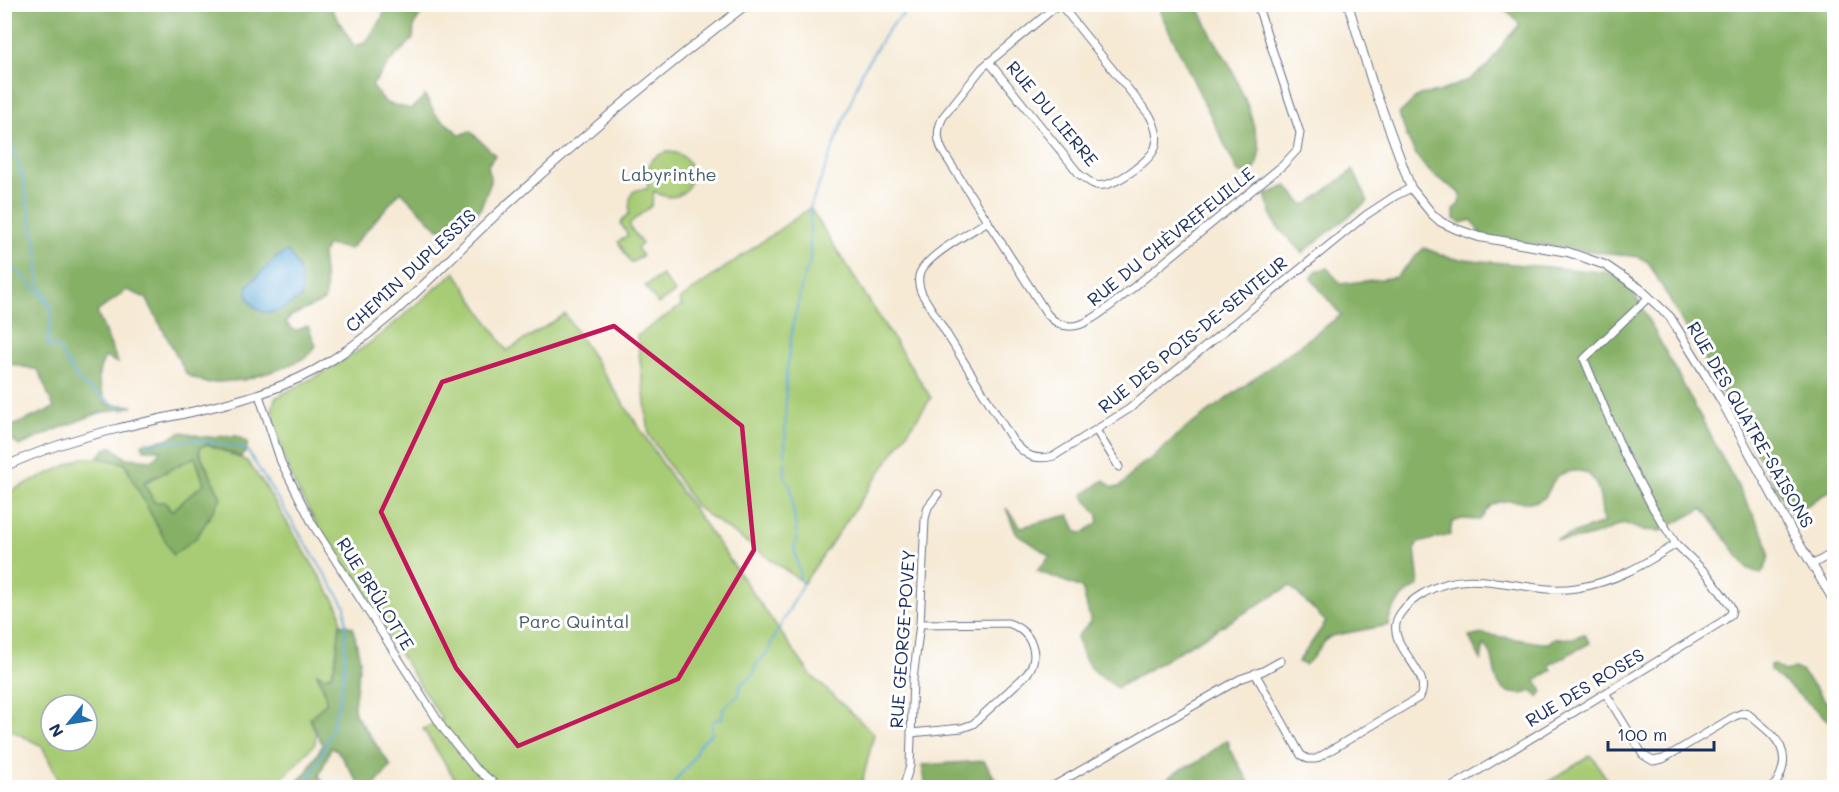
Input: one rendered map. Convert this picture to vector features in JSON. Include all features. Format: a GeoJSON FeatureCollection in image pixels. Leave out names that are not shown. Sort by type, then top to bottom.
{"type":"FeatureCollection","features":[{"type":"Feature","properties":{"kind":"street","name":"CHEMIN DUPLESSIS"},"geometry":{"type":"LineString","coordinates":[[4,467],[88,436],[260,395],[292,382],[364,339],[561,155],[747,4]]}},
{"type":"Feature","properties":{"kind":"street"},"geometry":{"type":"LineString","coordinates":[[989,62],[1060,4]]}},
{"type":"Feature","properties":{"kind":"street","name":"RUE DU LIERRE"},"geometry":{"type":"LineString","coordinates":[[989,62],[1080,175],[1095,185],[1111,184],[1143,161],[1154,150],[1156,142],[1157,134],[1150,116],[1060,4]]}},
{"type":"Feature","properties":{"kind":"street","name":"RUE DU CHÈVREFEUILLE"},"geometry":{"type":"LineString","coordinates":[[989,62],[943,117],[938,132],[941,148],[1047,314],[1055,322],[1063,325],[1085,324],[1118,300],[1283,165],[1297,150],[1300,133],[1257,4]]}},
{"type":"Feature","properties":{"kind":"street","name":"RUE DES QUATRE-SAISONS"},"geometry":{"type":"LineString","coordinates":[[1348,4],[1372,82],[1411,188],[1432,214],[1441,222],[1479,237],[1568,252],[1605,265],[1639,288],[1670,316],[1720,398],[1791,530],[1834,601]]}},
{"type":"Feature","properties":{"kind":"street","name":"RUE DES POIS-DE-SENTEUR"},"geometry":{"type":"LineString","coordinates":[[988,221],[928,261],[919,276],[918,285],[1013,441],[1023,453],[1035,458],[1045,458],[1054,456],[1129,409],[1365,214],[1411,188]]}},
{"type":"Feature","properties":{"kind":"street"},"geometry":{"type":"LineString","coordinates":[[1255,673],[1301,754],[1308,759],[1316,759],[1420,697],[1423,684],[1399,642],[1396,625],[1401,612],[1425,592],[1447,582],[1467,579],[1557,590],[1576,588],[1614,579],[1676,544],[1653,508],[1624,454],[1584,359],[1649,297]]}},
{"type":"Feature","properties":{"kind":"street","name":"RUE BRÛLOTTE"},"geometry":{"type":"LineString","coordinates":[[260,395],[281,462],[313,525],[444,730],[474,767],[500,788]]}},
{"type":"Feature","properties":{"kind":"street"},"geometry":{"type":"LineString","coordinates":[[1096,430],[1119,467]]}},
{"type":"Feature","properties":{"kind":"street","name":"RUE GEORGE-POVEY"},"geometry":{"type":"LineString","coordinates":[[903,788],[910,766],[914,661],[920,624],[925,519],[928,507],[938,494]]}},
{"type":"Feature","properties":{"kind":"street","name":"RUE DES ROSES"},"geometry":{"type":"LineString","coordinates":[[1450,788],[1606,694],[1731,614],[1732,610],[1716,585],[1676,544]]}},
{"type":"Feature","properties":{"kind":"street"},"geometry":{"type":"LineString","coordinates":[[1812,565],[1834,552]]}},
{"type":"Feature","properties":{"kind":"street"},"geometry":{"type":"LineString","coordinates":[[911,733],[962,728],[973,724],[1027,674],[1034,659],[1030,640],[1021,629],[1008,623],[920,624]]}},
{"type":"Feature","properties":{"kind":"street"},"geometry":{"type":"LineString","coordinates":[[1050,788],[1240,679],[1281,661]]}},
{"type":"Feature","properties":{"kind":"street"},"geometry":{"type":"LineString","coordinates":[[1606,694],[1643,755],[1653,761],[1663,759],[1735,716],[1748,714],[1777,739],[1783,750],[1784,765],[1773,788]]}},
{"type":"Feature","properties":{"kind":"highlighted area"},"geometry":{"type":"Polygon","coordinates":[[[614,326],[742,426],[754,550],[678,679],[518,746],[456,668],[381,512],[442,382],[614,326]]]}},
{"type":"Feature","properties":{"kind":"green space"},"geometry":{"type":"Polygon","coordinates":[[[4,5],[329,5],[354,46],[365,43],[380,22],[387,5],[426,5],[414,26],[413,39],[391,61],[372,86],[386,103],[411,109],[425,96],[436,115],[461,135],[470,131],[495,155],[488,165],[491,182],[480,209],[473,218],[460,225],[438,229],[401,191],[350,249],[327,245],[322,255],[326,289],[324,301],[291,316],[286,323],[295,331],[308,326],[316,346],[307,357],[280,369],[244,380],[206,383],[187,375],[146,298],[127,290],[97,312],[118,363],[105,357],[99,380],[107,404],[134,406],[99,413],[19,446],[7,434],[14,425],[54,408],[38,370],[5,363],[4,5]],[[287,251],[275,259],[263,312],[275,312],[301,298],[299,268],[287,251]]]}},
{"type":"Feature","properties":{"kind":"green space"},"geometry":{"type":"Polygon","coordinates":[[[1160,5],[1197,5],[1230,65],[1249,109],[1260,149],[1256,168],[1244,174],[1238,172],[1160,12],[1160,5]]]}},
{"type":"Feature","properties":{"kind":"green space"},"geometry":{"type":"Polygon","coordinates":[[[1501,5],[1834,5],[1834,488],[1792,515],[1648,262],[1639,257],[1482,238],[1472,220],[1461,223],[1454,219],[1454,210],[1459,204],[1461,194],[1430,172],[1415,152],[1399,114],[1419,95],[1439,92],[1469,80],[1489,64],[1520,24],[1501,5]]]}},
{"type":"Feature","properties":{"kind":"green space","name":"Labyrinthe"},"geometry":{"type":"Polygon","coordinates":[[[667,152],[680,155],[688,162],[691,171],[690,181],[686,190],[678,195],[667,197],[654,191],[651,206],[630,223],[630,227],[642,244],[637,248],[642,256],[631,263],[618,242],[628,235],[621,224],[622,220],[629,214],[631,194],[637,190],[648,189],[648,171],[651,162],[654,158],[667,152]]]}},
{"type":"Feature","properties":{"kind":"green space"},"geometry":{"type":"Polygon","coordinates":[[[1353,170],[1368,201],[1302,253],[1275,224],[1265,195],[1287,186],[1302,204],[1308,204],[1353,170]]]}},
{"type":"Feature","properties":{"kind":"green space"},"geometry":{"type":"Polygon","coordinates":[[[810,208],[931,398],[804,583],[695,506],[649,435],[637,336],[682,305],[679,300],[810,208]]]}},
{"type":"Feature","properties":{"kind":"green space"},"geometry":{"type":"Polygon","coordinates":[[[1424,248],[1450,258],[1611,273],[1623,281],[1634,293],[1764,535],[1768,555],[1767,564],[1761,574],[1747,568],[1703,508],[1661,531],[1641,530],[1624,523],[1583,538],[1556,540],[1603,523],[1595,482],[1584,472],[1570,472],[1557,477],[1547,494],[1538,501],[1497,502],[1480,520],[1462,519],[1452,522],[1450,535],[1418,543],[1415,548],[1419,585],[1399,602],[1389,618],[1388,625],[1331,636],[1305,665],[1298,662],[1326,622],[1290,586],[1117,688],[1090,667],[1083,655],[1077,636],[1091,622],[1082,588],[1037,571],[1050,556],[1016,533],[1006,508],[1021,527],[1069,515],[1077,532],[1083,533],[1098,522],[1098,515],[1083,496],[1084,494],[1104,480],[1112,487],[1119,487],[1135,469],[1155,456],[1181,432],[1341,315],[1311,279],[1316,271],[1327,268],[1341,284],[1396,277],[1424,248]]]}},
{"type":"Feature","properties":{"kind":"green space","name":"Parc Quintal"},"geometry":{"type":"Polygon","coordinates":[[[455,272],[507,351],[565,314],[674,481],[810,674],[874,734],[861,787],[460,787],[423,729],[442,719],[321,532],[295,485],[285,460],[272,410],[275,398],[363,348],[455,272]]]}},
{"type":"Feature","properties":{"kind":"green space"},"geometry":{"type":"Polygon","coordinates":[[[662,275],[675,292],[658,304],[645,286],[662,275]]]}},
{"type":"Feature","properties":{"kind":"green space"},"geometry":{"type":"Polygon","coordinates":[[[182,432],[204,437],[237,436],[247,442],[247,450],[241,457],[207,444],[201,447],[199,452],[221,498],[197,537],[173,555],[131,477],[127,465],[98,456],[107,448],[112,447],[126,458],[153,460],[161,450],[144,450],[142,444],[167,439],[182,432]],[[195,457],[144,482],[154,502],[165,502],[172,511],[204,483],[195,457]]]}},
{"type":"Feature","properties":{"kind":"green space"},"geometry":{"type":"Polygon","coordinates":[[[207,444],[247,461],[263,483],[339,608],[340,633],[334,667],[331,675],[324,677],[317,674],[325,692],[326,703],[310,718],[316,734],[315,744],[274,787],[62,787],[45,753],[99,753],[99,693],[39,693],[39,744],[5,727],[4,494],[82,458],[100,458],[124,463],[173,555],[221,498],[199,451],[207,444]]]}},
{"type":"Feature","properties":{"kind":"green space"},"geometry":{"type":"Polygon","coordinates":[[[195,457],[204,484],[172,511],[165,502],[154,502],[144,483],[195,457]]]}},
{"type":"Feature","properties":{"kind":"green space"},"geometry":{"type":"Polygon","coordinates":[[[340,624],[353,627],[360,660],[355,714],[391,766],[373,787],[359,787],[359,783],[337,750],[331,748],[319,776],[327,787],[292,787],[306,773],[322,746],[310,718],[326,703],[325,692],[317,673],[324,677],[331,675],[335,664],[340,624]]]}},
{"type":"Feature","properties":{"kind":"green space"},"geometry":{"type":"Polygon","coordinates":[[[1483,634],[1549,643],[1552,639],[1573,638],[1584,634],[1590,643],[1549,665],[1552,670],[1536,680],[1542,691],[1538,697],[1531,691],[1522,694],[1512,693],[1499,685],[1489,650],[1484,645],[1481,660],[1469,637],[1483,634]]]}},
{"type":"Feature","properties":{"kind":"green space"},"geometry":{"type":"Polygon","coordinates":[[[1774,664],[1785,672],[1795,668],[1801,671],[1834,711],[1834,725],[1770,670],[1770,665],[1774,664]]]}},
{"type":"Feature","properties":{"kind":"green space"},"geometry":{"type":"Polygon","coordinates":[[[1227,740],[1229,748],[1252,787],[1161,787],[1169,777],[1196,763],[1227,740]]]}},
{"type":"Feature","properties":{"kind":"green space"},"geometry":{"type":"Polygon","coordinates":[[[1591,755],[1612,787],[1540,787],[1591,755]]]}},
{"type":"Feature","properties":{"kind":"green space"},"geometry":{"type":"Polygon","coordinates":[[[984,761],[1000,787],[985,785],[983,788],[926,787],[922,765],[984,761]]]}},
{"type":"Feature","properties":{"kind":"water"},"geometry":{"type":"Polygon","coordinates":[[[287,251],[300,273],[301,298],[277,311],[268,312],[258,309],[250,301],[248,285],[275,259],[287,251]]]}},
{"type":"Feature","properties":{"kind":"waterway"},"geometry":{"type":"LineString","coordinates":[[785,455],[786,378],[793,324],[804,276],[810,263],[810,208],[863,70],[888,30],[913,4]]}},
{"type":"Feature","properties":{"kind":"waterway"},"geometry":{"type":"LineString","coordinates":[[4,122],[23,179],[38,254],[38,279],[52,309],[47,346],[57,346],[78,381],[124,411]]}},
{"type":"Feature","properties":{"kind":"waterway"},"geometry":{"type":"LineString","coordinates":[[4,260],[28,281],[49,305]]}},
{"type":"Feature","properties":{"kind":"waterway"},"geometry":{"type":"LineString","coordinates":[[146,441],[147,444],[192,440],[247,450],[345,606],[346,646],[339,704],[334,723],[316,767],[302,788]]}},
{"type":"Feature","properties":{"kind":"waterway"},"geometry":{"type":"LineString","coordinates":[[671,788],[694,758],[698,746],[712,733],[712,722],[717,719],[722,720],[723,708],[739,695],[741,683],[753,674],[756,664],[767,652],[802,586],[794,548],[797,537],[790,485],[785,478],[785,462]]}}]}
